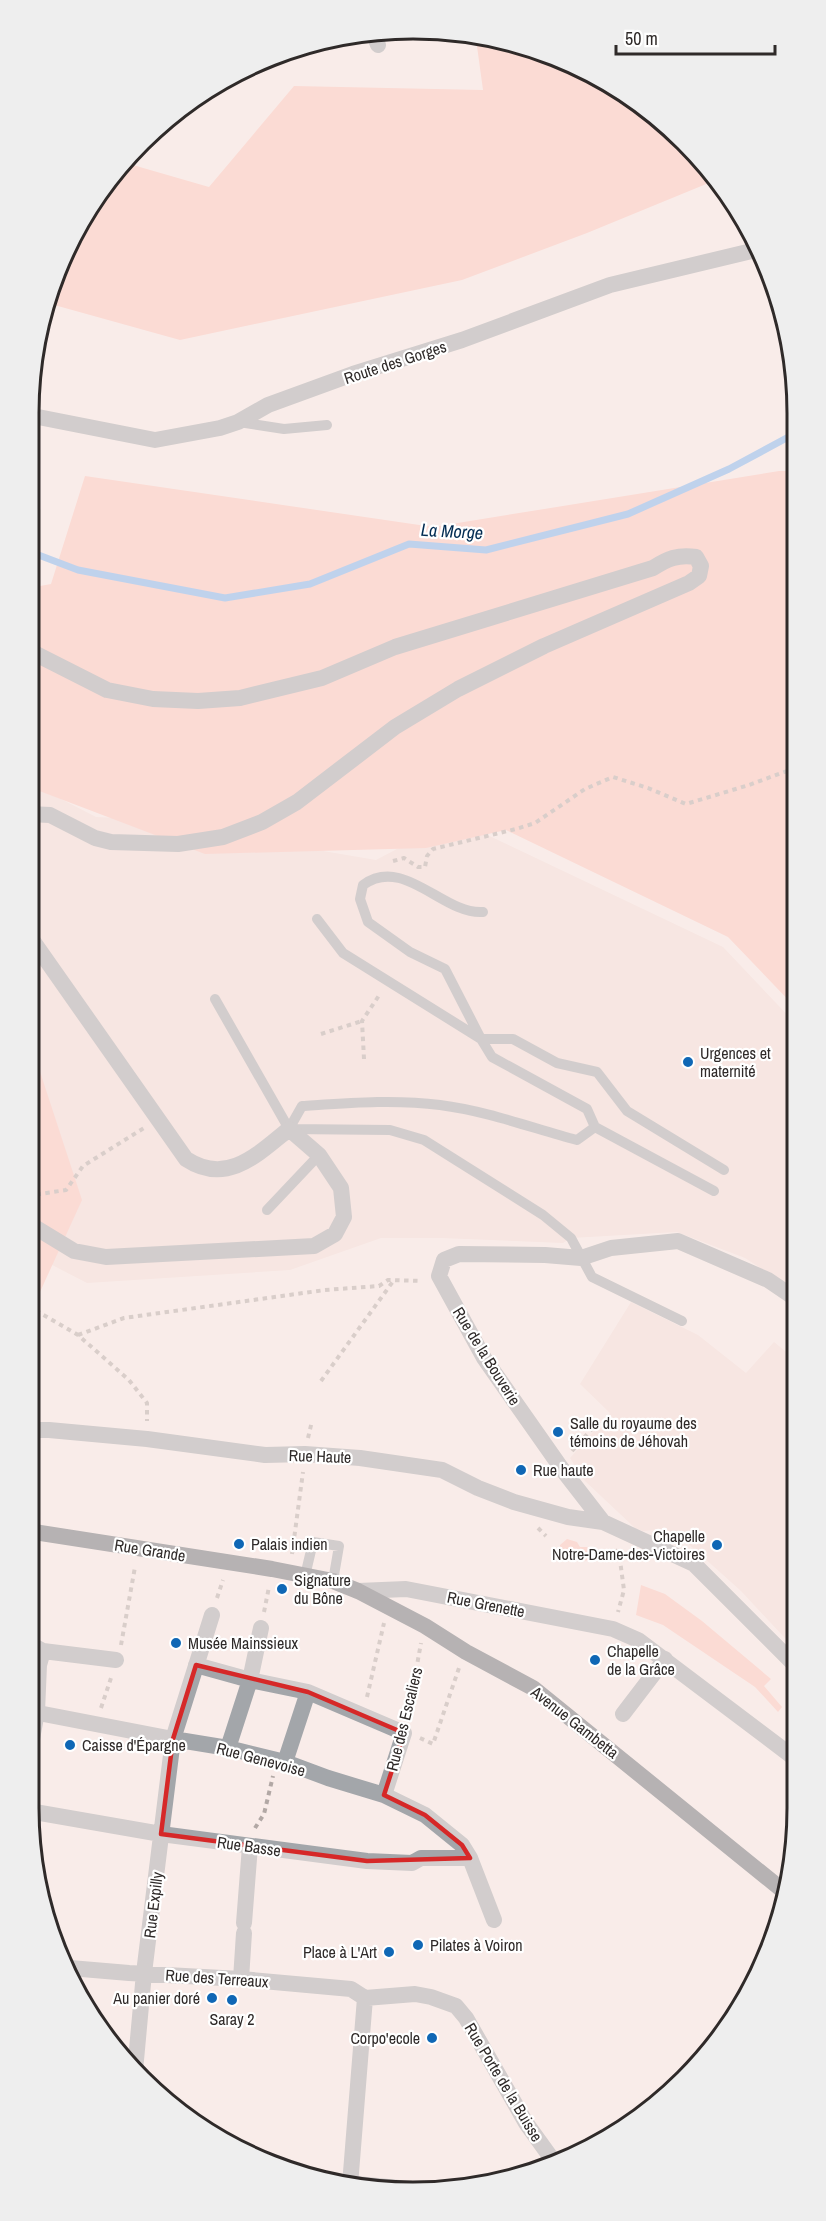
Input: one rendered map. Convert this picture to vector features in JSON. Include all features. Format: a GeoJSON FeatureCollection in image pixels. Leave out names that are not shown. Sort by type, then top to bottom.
{"type":"FeatureCollection","features":[{"type":"Feature","properties":{"kind":"main road","name":"Rue Grande"},"geometry":{"type":"LineString","coordinates":[[39,1533],[272,1569]]}},
{"type":"Feature","properties":{"kind":"main road","name":"Avenue Gambetta"},"geometry":{"type":"LineString","coordinates":[[272,1569],[333,1581],[358,1591],[425,1626],[466,1652],[533,1688],[779,1887]]}},
{"type":"Feature","properties":{"kind":"street","name":"Route des Gorges"},"geometry":{"type":"LineString","coordinates":[[39,417],[154,440],[220,428],[238,422],[268,405],[353,374],[462,340],[610,285],[750,251]]}},
{"type":"Feature","properties":{"kind":"street"},"geometry":{"type":"LineString","coordinates":[[39,656],[107,690],[153,699],[198,701],[240,698],[322,678],[395,647],[653,568],[669,558],[685,555],[696,557],[701,566],[699,576],[689,583],[544,646],[458,689],[394,727],[297,802],[262,822],[223,837],[178,844],[111,842],[95,838],[50,815],[39,814]]}},
{"type":"Feature","properties":{"kind":"street"},"geometry":{"type":"LineString","coordinates":[[39,949],[186,1159],[196,1165],[213,1169],[230,1168],[250,1161],[289,1129],[319,1155],[341,1188],[344,1217],[335,1234],[314,1246],[106,1257],[74,1251],[39,1230]]}},
{"type":"Feature","properties":{"kind":"street"},"geometry":{"type":"LineString","coordinates":[[439,1276],[444,1260],[459,1254],[581,1258],[611,1248],[678,1241],[768,1280],[787,1293]]}},
{"type":"Feature","properties":{"kind":"street","name":"Rue de la Bouverie"},"geometry":{"type":"LineString","coordinates":[[439,1276],[484,1358],[557,1462],[603,1522]]}},
{"type":"Feature","properties":{"kind":"street","name":"Rue Haute"},"geometry":{"type":"LineString","coordinates":[[39,1430],[147,1438],[265,1455],[305,1454],[360,1458],[442,1470],[478,1488],[514,1502],[568,1516],[603,1522]]}},
{"type":"Feature","properties":{"kind":"street"},"geometry":{"type":"LineString","coordinates":[[603,1522],[694,1564],[787,1657]]}},
{"type":"Feature","properties":{"kind":"street","name":"Rue Grenette"},"geometry":{"type":"LineString","coordinates":[[358,1591],[406,1589],[616,1621],[787,1752]]}},
{"type":"Feature","properties":{"kind":"street","name":"Rue Expilly"},"geometry":{"type":"LineString","coordinates":[[136,2059],[157,1830],[173,1739],[212,1615]]}},
{"type":"Feature","properties":{"kind":"street"},"geometry":{"type":"LineString","coordinates":[[228,1748],[250,1680],[261,1628]]}},
{"type":"Feature","properties":{"kind":"street"},"geometry":{"type":"LineString","coordinates":[[39,1647],[116,1660]]}},
{"type":"Feature","properties":{"kind":"street"},"geometry":{"type":"LineString","coordinates":[[623,1714],[665,1659]]}},
{"type":"Feature","properties":{"kind":"street"},"geometry":{"type":"LineString","coordinates":[[196,1665],[250,1680],[308,1692],[404,1732]]}},
{"type":"Feature","properties":{"kind":"street"},"geometry":{"type":"LineString","coordinates":[[281,1761],[308,1692]]}},
{"type":"Feature","properties":{"kind":"street","name":"Rue Genevoise"},"geometry":{"type":"LineString","coordinates":[[39,1712],[228,1748],[281,1761],[384,1795],[425,1815],[462,1845],[470,1858]]}},
{"type":"Feature","properties":{"kind":"street"},"geometry":{"type":"LineString","coordinates":[[39,1724],[42,1731]]}},
{"type":"Feature","properties":{"kind":"street","name":"Rue des Escaliers"},"geometry":{"type":"LineString","coordinates":[[384,1795],[404,1732]]}},
{"type":"Feature","properties":{"kind":"street"},"geometry":{"type":"LineString","coordinates":[[158,1754],[173,1739]]}},
{"type":"Feature","properties":{"kind":"street","name":"Rue Basse"},"geometry":{"type":"LineString","coordinates":[[39,1813],[250,1846],[367,1861],[412,1863],[421,1858],[470,1858]]}},
{"type":"Feature","properties":{"kind":"street"},"geometry":{"type":"LineString","coordinates":[[241,1979],[250,1846]]}},
{"type":"Feature","properties":{"kind":"street"},"geometry":{"type":"LineString","coordinates":[[470,1858],[494,1920]]}},
{"type":"Feature","properties":{"kind":"street","name":"Rue des Terreaux"},"geometry":{"type":"LineString","coordinates":[[76,1968],[351,1989],[364,1997]]}},
{"type":"Feature","properties":{"kind":"street","name":"Rue Porte de la Buisse"},"geometry":{"type":"LineString","coordinates":[[364,1997],[415,1994],[456,2006],[466,2018],[526,2123],[550,2156]]}},
{"type":"Feature","properties":{"kind":"street"},"geometry":{"type":"LineString","coordinates":[[350,2177],[359,2089],[364,1997]]}},
{"type":"Feature","properties":{"kind":"lane"},"geometry":{"type":"LineString","coordinates":[[238,422],[284,429],[327,426]]}},
{"type":"Feature","properties":{"kind":"lane"},"geometry":{"type":"LineString","coordinates":[[483,912],[471,913],[426,889],[393,877],[381,876],[363,885],[360,899],[368,922],[410,951],[445,969],[492,1057],[587,1109],[595,1127],[714,1191]]}},
{"type":"Feature","properties":{"kind":"lane"},"geometry":{"type":"LineString","coordinates":[[317,919],[343,953],[481,1039],[513,1039],[557,1063],[597,1072],[627,1111],[724,1170]]}},
{"type":"Feature","properties":{"kind":"lane"},"geometry":{"type":"LineString","coordinates":[[215,999],[289,1129]]}},
{"type":"Feature","properties":{"kind":"lane"},"geometry":{"type":"LineString","coordinates":[[289,1129],[302,1106],[382,1101],[439,1105],[483,1113],[577,1140],[595,1127]]}},
{"type":"Feature","properties":{"kind":"lane"},"geometry":{"type":"LineString","coordinates":[[289,1129],[390,1130],[424,1140],[543,1215],[571,1238],[592,1278],[682,1322]]}},
{"type":"Feature","properties":{"kind":"lane"},"geometry":{"type":"LineString","coordinates":[[267,1210],[319,1155]]}},
{"type":"Feature","properties":{"kind":"lane"},"geometry":{"type":"LineString","coordinates":[[297,1574],[313,1542],[339,1546],[333,1581]]}},
{"type":"Feature","properties":{"kind":"path"},"geometry":{"type":"LineString","coordinates":[[393,877],[390,869],[392,861],[404,858],[418,867],[425,867],[427,856],[433,849],[516,830],[535,823],[585,789],[613,777],[648,788],[686,804],[787,771]]}},
{"type":"Feature","properties":{"kind":"path"},"geometry":{"type":"LineString","coordinates":[[364,1059],[362,1021],[380,994]]}},
{"type":"Feature","properties":{"kind":"path"},"geometry":{"type":"LineString","coordinates":[[321,1034],[362,1021]]}},
{"type":"Feature","properties":{"kind":"path"},"geometry":{"type":"LineString","coordinates":[[39,1194],[66,1190],[83,1166],[159,1118]]}},
{"type":"Feature","properties":{"kind":"path"},"geometry":{"type":"LineString","coordinates":[[78,1335],[124,1318],[325,1290],[379,1286],[388,1280],[430,1281],[439,1276]]}},
{"type":"Feature","properties":{"kind":"path"},"geometry":{"type":"LineString","coordinates":[[321,1381],[394,1280]]}},
{"type":"Feature","properties":{"kind":"path"},"geometry":{"type":"LineString","coordinates":[[39,1312],[78,1335],[129,1380],[147,1403],[147,1438]]}},
{"type":"Feature","properties":{"kind":"path"},"geometry":{"type":"LineString","coordinates":[[557,1462],[568,1456],[601,1419]]}},
{"type":"Feature","properties":{"kind":"path"},"geometry":{"type":"LineString","coordinates":[[297,1574],[305,1454]]}},
{"type":"Feature","properties":{"kind":"path"},"geometry":{"type":"LineString","coordinates":[[612,1545],[619,1553],[624,1590],[616,1621]]}},
{"type":"Feature","properties":{"kind":"path"},"geometry":{"type":"LineString","coordinates":[[96,1724],[122,1642],[139,1548]]}},
{"type":"Feature","properties":{"kind":"path"},"geometry":{"type":"LineString","coordinates":[[212,1615],[228,1562]]}},
{"type":"Feature","properties":{"kind":"path"},"geometry":{"type":"LineString","coordinates":[[261,1628],[272,1569]]}},
{"type":"Feature","properties":{"kind":"path"},"geometry":{"type":"LineString","coordinates":[[362,1716],[384,1623]]}},
{"type":"Feature","properties":{"kind":"path","name":"Rue des Escaliers"},"geometry":{"type":"LineString","coordinates":[[404,1732],[422,1642]]}},
{"type":"Feature","properties":{"kind":"path"},"geometry":{"type":"LineString","coordinates":[[404,1732],[433,1744],[461,1664]]}},
{"type":"Feature","properties":{"kind":"path"},"geometry":{"type":"LineString","coordinates":[[250,1846],[250,1837],[264,1814],[281,1761]]}},
{"type":"Feature","properties":{"kind":"highlighted area"},"geometry":{"type":"Polygon","coordinates":[[[196,1665],[308,1692],[404,1733],[384,1795],[425,1815],[462,1845],[470,1858],[367,1861],[161,1834],[173,1739],[196,1665]]]}},
{"type":"Feature","properties":{"kind":"shaded area"},"geometry":{"type":"Polygon","coordinates":[[[477,44],[510,52],[556,67],[600,89],[641,116],[660,132],[708,183],[587,233],[462,280],[180,340],[55,305],[67,270],[89,226],[116,185],[133,165],[209,187],[294,86],[483,90],[477,44]]]}},
{"type":"Feature","properties":{"kind":"shaded area"},"geometry":{"type":"Polygon","coordinates":[[[787,471],[787,999],[728,937],[506,830],[426,848],[205,854],[39,791],[39,586],[51,584],[85,476],[433,527],[787,471]]]}},
{"type":"Feature","properties":{"kind":"shaded area"},"geometry":{"type":"Polygon","coordinates":[[[39,788],[96,817],[200,822],[276,843],[376,860],[454,819],[723,947],[787,1015],[787,1285],[745,1258],[677,1232],[571,1238],[563,1243],[381,1238],[290,1270],[87,1283],[39,1258],[39,788]]]}},
{"type":"Feature","properties":{"kind":"shaded area"},"geometry":{"type":"Polygon","coordinates":[[[39,1069],[82,1200],[39,1294],[39,1069]]]}},
{"type":"Feature","properties":{"kind":"shaded area"},"geometry":{"type":"Polygon","coordinates":[[[631,1302],[698,1335],[746,1373],[774,1342],[787,1353],[787,1640],[741,1591],[683,1539],[677,1545],[653,1530],[643,1531],[635,1528],[585,1481],[570,1458],[610,1413],[580,1384],[631,1302]]]}},
{"type":"Feature","properties":{"kind":"shaded area"},"geometry":{"type":"Polygon","coordinates":[[[567,1539],[577,1542],[580,1547],[587,1547],[591,1552],[589,1560],[567,1558],[559,1552],[560,1545],[567,1539]]]}},
{"type":"Feature","properties":{"kind":"shaded area"},"geometry":{"type":"Polygon","coordinates":[[[641,1585],[665,1594],[702,1621],[771,1679],[764,1686],[782,1707],[778,1712],[755,1687],[663,1625],[636,1615],[641,1585]]]}},
{"type":"Feature","properties":{"kind":"waterway","name":"La Morge"},"geometry":{"type":"LineString","coordinates":[[39,555],[78,570],[225,598],[310,584],[409,544],[486,550],[628,514],[729,469],[787,438]]}},
{"type":"Feature","properties":{"kind":"place","name":"Urgences et maternité"},"geometry":{"type":"Point","coordinates":[688,1062]}},
{"type":"Feature","properties":{"kind":"place","name":"Salle du royaume des témoins de Jéhovah"},"geometry":{"type":"Point","coordinates":[558,1432]}},
{"type":"Feature","properties":{"kind":"place","name":"Rue haute"},"geometry":{"type":"Point","coordinates":[521,1470]}},
{"type":"Feature","properties":{"kind":"place","name":"Palais indien"},"geometry":{"type":"Point","coordinates":[239,1544]}},
{"type":"Feature","properties":{"kind":"place","name":"Chapelle Notre-Dame-des-Victoires"},"geometry":{"type":"Point","coordinates":[717,1545]}},
{"type":"Feature","properties":{"kind":"place","name":"Signature du Bône"},"geometry":{"type":"Point","coordinates":[282,1589]}},
{"type":"Feature","properties":{"kind":"place","name":"Musée Mainssieux"},"geometry":{"type":"Point","coordinates":[176,1643]}},
{"type":"Feature","properties":{"kind":"place","name":"Chapelle de la Grâce"},"geometry":{"type":"Point","coordinates":[595,1660]}},
{"type":"Feature","properties":{"kind":"place","name":"Caisse d'Épargne"},"geometry":{"type":"Point","coordinates":[70,1745]}},
{"type":"Feature","properties":{"kind":"place","name":"Pilates à Voiron"},"geometry":{"type":"Point","coordinates":[418,1945]}},
{"type":"Feature","properties":{"kind":"place","name":"Place à L'Art"},"geometry":{"type":"Point","coordinates":[389,1952]}},
{"type":"Feature","properties":{"kind":"place","name":"Au panier doré"},"geometry":{"type":"Point","coordinates":[212,1998]}},
{"type":"Feature","properties":{"kind":"place","name":"Saray 2"},"geometry":{"type":"Point","coordinates":[232,2000]}},
{"type":"Feature","properties":{"kind":"place","name":"Corpo'ecole"},"geometry":{"type":"Point","coordinates":[432,2038]}}]}
